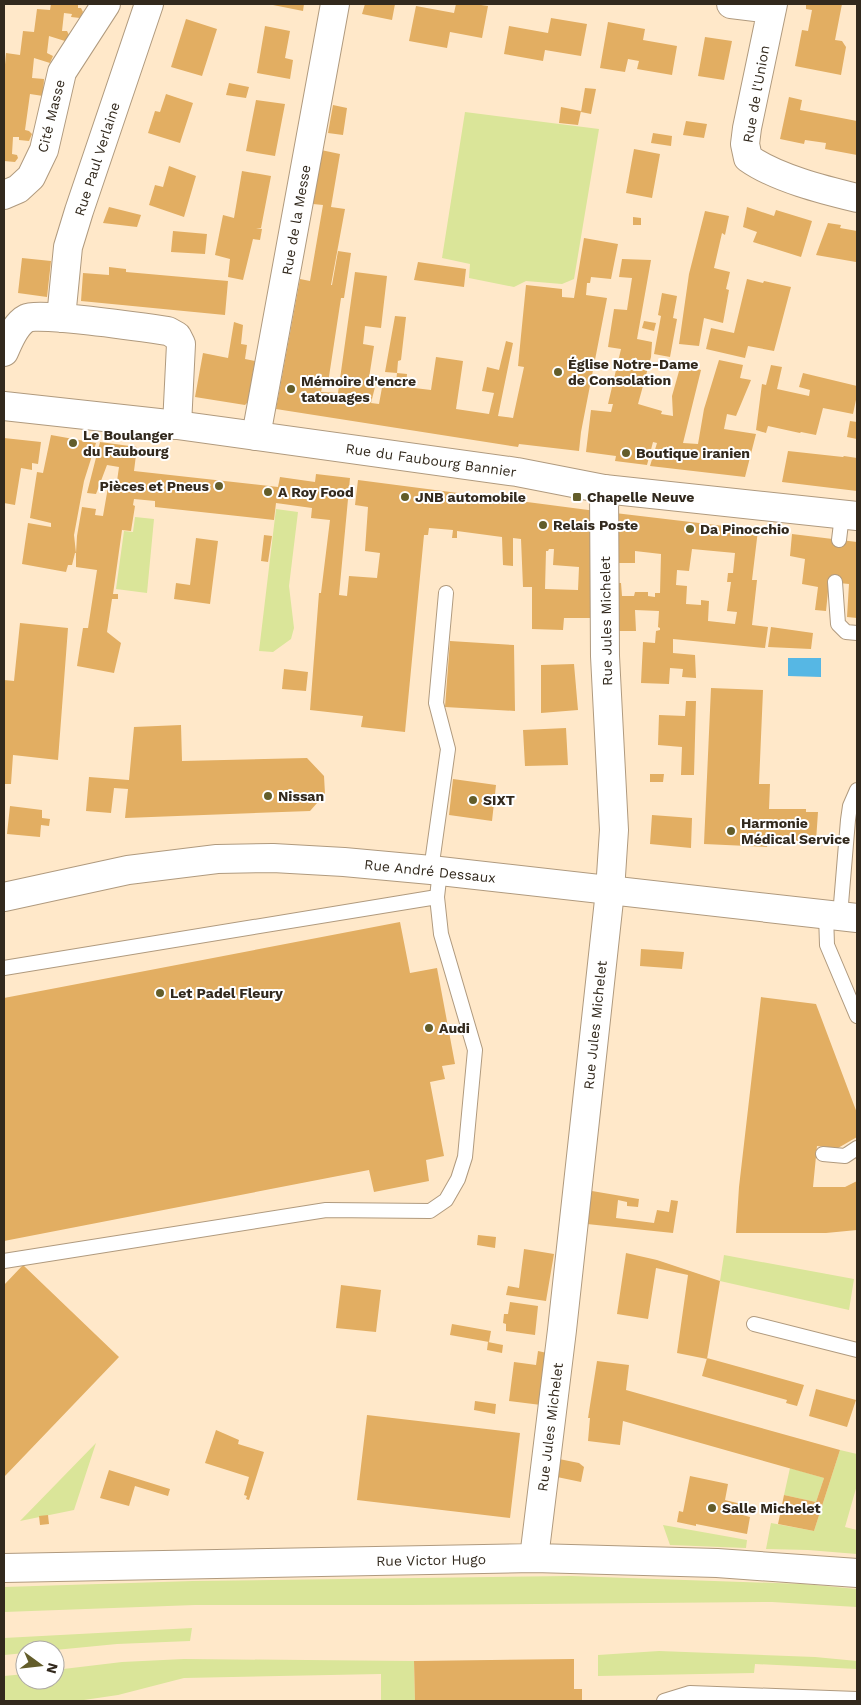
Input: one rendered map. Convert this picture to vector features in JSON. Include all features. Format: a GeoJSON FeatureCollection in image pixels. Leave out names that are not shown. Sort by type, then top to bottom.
{"type":"FeatureCollection","features":[{"type":"Feature","properties":{"kind":"street","name":"Cité Masse"},"geometry":{"type":"LineString","coordinates":[[4,195],[18,189],[31,177],[44,150],[62,72],[106,4]]}},
{"type":"Feature","properties":{"kind":"street","name":"Rue Paul Verlaine"},"geometry":{"type":"LineString","coordinates":[[61,318],[68,247],[149,4]]}},
{"type":"Feature","properties":{"kind":"street","name":"Rue de la Messe"},"geometry":{"type":"LineString","coordinates":[[256,436],[335,4]]}},
{"type":"Feature","properties":{"kind":"street"},"geometry":{"type":"LineString","coordinates":[[731,4],[773,6]]}},
{"type":"Feature","properties":{"kind":"street","name":"Rue de l'Union"},"geometry":{"type":"LineString","coordinates":[[773,6],[747,128],[745,144],[748,158],[762,168],[825,190],[857,198]]}},
{"type":"Feature","properties":{"kind":"street"},"geometry":{"type":"LineString","coordinates":[[4,352],[21,322],[29,317],[61,318],[168,331],[177,336],[181,344],[177,425]]}},
{"type":"Feature","properties":{"kind":"street","name":"Rue du Faubourg Bannier"},"geometry":{"type":"LineString","coordinates":[[4,406],[177,425],[517,472],[604,489],[846,524]]}},
{"type":"Feature","properties":{"kind":"street","name":"Rue Jules Michelet"},"geometry":{"type":"LineString","coordinates":[[534,1558],[563,1320],[610,891],[614,830],[605,656],[604,489]]}},
{"type":"Feature","properties":{"kind":"street","name":"Rue André Dessaux"},"geometry":{"type":"LineString","coordinates":[[4,897],[128,870],[217,859],[273,858],[344,862],[436,880],[610,891],[841,916]]}},
{"type":"Feature","properties":{"kind":"street","name":"Rue Victor Hugo"},"geometry":{"type":"LineString","coordinates":[[4,1568],[534,1558],[717,1564],[857,1573]]}},
{"type":"Feature","properties":{"kind":"lane"},"geometry":{"type":"LineString","coordinates":[[835,582],[838,624],[846,632],[857,633]]}},
{"type":"Feature","properties":{"kind":"lane"},"geometry":{"type":"LineString","coordinates":[[4,1261],[326,1210],[430,1211],[446,1200],[458,1179],[465,1157],[476,1050],[441,934],[436,880],[448,748],[436,703],[446,593]]}},
{"type":"Feature","properties":{"kind":"lane"},"geometry":{"type":"LineString","coordinates":[[857,790],[850,806],[848,820],[841,916],[827,945],[857,1016]]}},
{"type":"Feature","properties":{"kind":"lane"},"geometry":{"type":"LineString","coordinates":[[4,968],[436,880]]}},
{"type":"Feature","properties":{"kind":"lane"},"geometry":{"type":"LineString","coordinates":[[823,1154],[845,1156],[857,1148]]}},
{"type":"Feature","properties":{"kind":"lane"},"geometry":{"type":"LineString","coordinates":[[754,1324],[857,1350]]}},
{"type":"Feature","properties":{"kind":"lane"},"geometry":{"type":"LineString","coordinates":[[664,1701],[690,1693],[857,1699]]}},
{"type":"Feature","properties":{"kind":"green space"},"geometry":{"type":"Polygon","coordinates":[[[465,112],[599,129],[574,279],[562,284],[526,281],[514,287],[469,278],[470,264],[442,258],[465,112]]]}},
{"type":"Feature","properties":{"kind":"green space"},"geometry":{"type":"Polygon","coordinates":[[[276,509],[298,512],[289,586],[294,628],[291,639],[273,652],[259,651],[276,509]]]}},
{"type":"Feature","properties":{"kind":"green space"},"geometry":{"type":"Polygon","coordinates":[[[135,517],[154,519],[147,593],[116,589],[124,531],[133,532],[135,517]]]}},
{"type":"Feature","properties":{"kind":"green space"},"geometry":{"type":"Polygon","coordinates":[[[724,1255],[854,1279],[849,1310],[720,1281],[724,1255]]]}},
{"type":"Feature","properties":{"kind":"green space"},"geometry":{"type":"Polygon","coordinates":[[[96,1443],[74,1510],[20,1521],[96,1443]]]}},
{"type":"Feature","properties":{"kind":"green space"},"geometry":{"type":"Polygon","coordinates":[[[840,1450],[857,1454],[857,1485],[845,1527],[857,1530],[857,1554],[766,1549],[771,1523],[814,1531],[840,1450]]]}},
{"type":"Feature","properties":{"kind":"green space"},"geometry":{"type":"Polygon","coordinates":[[[790,1468],[824,1478],[816,1502],[784,1495],[790,1468]]]}},
{"type":"Feature","properties":{"kind":"green space"},"geometry":{"type":"Polygon","coordinates":[[[663,1525],[747,1540],[746,1548],[670,1545],[663,1525]]]}},
{"type":"Feature","properties":{"kind":"green space"},"geometry":{"type":"Polygon","coordinates":[[[571,1576],[804,1584],[857,1589],[857,1607],[772,1602],[195,1605],[4,1612],[4,1587],[193,1581],[571,1576]]]}},
{"type":"Feature","properties":{"kind":"green space"},"geometry":{"type":"Polygon","coordinates":[[[192,1628],[190,1641],[117,1644],[65,1649],[65,1640],[15,1640],[15,1654],[4,1655],[4,1638],[192,1628]]]}},
{"type":"Feature","properties":{"kind":"green space"},"geometry":{"type":"Polygon","coordinates":[[[659,1651],[815,1657],[857,1661],[857,1669],[755,1664],[754,1673],[598,1676],[598,1655],[659,1651]]]}},
{"type":"Feature","properties":{"kind":"green space"},"geometry":{"type":"Polygon","coordinates":[[[184,1659],[414,1661],[415,1701],[381,1701],[381,1674],[184,1678],[118,1695],[77,1701],[4,1701],[4,1676],[15,1675],[15,1690],[65,1690],[65,1669],[122,1662],[184,1659]]]}},
{"type":"Feature","properties":{"kind":"water"},"geometry":{"type":"Polygon","coordinates":[[[788,658],[821,658],[821,677],[788,676],[788,658]]]}},
{"type":"Feature","properties":{"kind":"building"},"geometry":{"type":"Polygon","coordinates":[[[51,4],[78,4],[78,8],[81,8],[83,12],[80,18],[71,17],[72,14],[64,13],[62,31],[67,31],[69,35],[65,41],[49,36],[47,53],[53,56],[50,63],[34,58],[32,78],[44,79],[43,96],[30,94],[25,130],[32,134],[29,141],[13,137],[12,154],[17,155],[18,158],[15,162],[4,161],[4,76],[6,53],[20,55],[23,31],[34,32],[37,9],[50,10],[51,4]]]}},
{"type":"Feature","properties":{"kind":"building"},"geometry":{"type":"Polygon","coordinates":[[[268,4],[304,4],[303,11],[268,4]]]}},
{"type":"Feature","properties":{"kind":"building"},"geometry":{"type":"Polygon","coordinates":[[[365,4],[395,4],[392,20],[362,14],[365,4]]]}},
{"type":"Feature","properties":{"kind":"building"},"geometry":{"type":"Polygon","coordinates":[[[456,4],[488,6],[482,38],[450,32],[447,48],[409,41],[416,6],[454,13],[456,4]]]}},
{"type":"Feature","properties":{"kind":"building"},"geometry":{"type":"Polygon","coordinates":[[[806,4],[842,4],[835,40],[842,41],[846,47],[841,75],[795,66],[802,30],[808,31],[812,10],[806,9],[806,4]]]}},
{"type":"Feature","properties":{"kind":"building"},"geometry":{"type":"Polygon","coordinates":[[[551,18],[587,24],[581,56],[545,50],[543,61],[504,54],[509,26],[548,33],[551,18]]]}},
{"type":"Feature","properties":{"kind":"building"},"geometry":{"type":"Polygon","coordinates":[[[186,19],[217,29],[202,76],[171,67],[186,19]]]}},
{"type":"Feature","properties":{"kind":"building"},"geometry":{"type":"Polygon","coordinates":[[[608,22],[645,29],[643,40],[677,46],[672,75],[637,69],[639,61],[628,59],[625,72],[600,68],[608,22]]]}},
{"type":"Feature","properties":{"kind":"building"},"geometry":{"type":"Polygon","coordinates":[[[265,26],[290,31],[285,58],[293,60],[290,79],[257,73],[265,26]]]}},
{"type":"Feature","properties":{"kind":"building"},"geometry":{"type":"Polygon","coordinates":[[[705,37],[732,41],[724,80],[698,76],[705,37]]]}},
{"type":"Feature","properties":{"kind":"building"},"geometry":{"type":"Polygon","coordinates":[[[229,83],[249,87],[246,98],[226,95],[229,83]]]}},
{"type":"Feature","properties":{"kind":"building"},"geometry":{"type":"Polygon","coordinates":[[[585,88],[596,89],[591,114],[581,112],[585,88]]]}},
{"type":"Feature","properties":{"kind":"building"},"geometry":{"type":"Polygon","coordinates":[[[166,94],[193,103],[180,143],[148,133],[155,111],[160,112],[166,94]]]}},
{"type":"Feature","properties":{"kind":"building"},"geometry":{"type":"Polygon","coordinates":[[[789,97],[802,100],[800,110],[857,121],[857,155],[825,149],[826,143],[805,140],[804,144],[780,139],[789,97]]]}},
{"type":"Feature","properties":{"kind":"building"},"geometry":{"type":"Polygon","coordinates":[[[256,100],[285,104],[275,156],[246,151],[256,100]]]}},
{"type":"Feature","properties":{"kind":"building"},"geometry":{"type":"Polygon","coordinates":[[[333,105],[347,108],[343,135],[328,133],[333,105]]]}},
{"type":"Feature","properties":{"kind":"building"},"geometry":{"type":"Polygon","coordinates":[[[561,107],[581,111],[578,125],[559,123],[561,107]]]}},
{"type":"Feature","properties":{"kind":"building"},"geometry":{"type":"Polygon","coordinates":[[[686,121],[707,124],[704,138],[683,135],[686,121]]]}},
{"type":"Feature","properties":{"kind":"building"},"geometry":{"type":"Polygon","coordinates":[[[653,133],[672,136],[671,146],[651,143],[653,133]]]}},
{"type":"Feature","properties":{"kind":"building"},"geometry":{"type":"Polygon","coordinates":[[[634,149],[660,154],[652,198],[626,193],[634,149]]]}},
{"type":"Feature","properties":{"kind":"building"},"geometry":{"type":"Polygon","coordinates":[[[321,150],[340,154],[331,207],[345,209],[331,285],[338,251],[351,253],[344,298],[341,298],[328,383],[323,382],[321,392],[338,393],[355,272],[387,276],[381,328],[365,326],[363,344],[374,346],[369,378],[377,379],[371,403],[379,404],[383,382],[396,384],[397,373],[407,374],[406,387],[431,390],[436,357],[463,361],[456,409],[489,414],[494,393],[482,391],[487,367],[499,370],[506,341],[513,343],[498,416],[513,418],[524,367],[518,366],[526,285],[562,289],[562,297],[574,298],[584,238],[618,244],[611,279],[591,277],[590,283],[587,283],[586,295],[607,298],[579,451],[519,444],[518,447],[276,409],[300,279],[310,281],[323,205],[313,204],[321,150]]]}},
{"type":"Feature","properties":{"kind":"building"},"geometry":{"type":"Polygon","coordinates":[[[169,166],[196,176],[184,217],[149,205],[155,185],[163,187],[169,166]]]}},
{"type":"Feature","properties":{"kind":"building"},"geometry":{"type":"Polygon","coordinates":[[[242,171],[271,176],[261,228],[256,228],[262,229],[260,240],[253,239],[243,280],[228,277],[230,259],[215,255],[223,215],[234,218],[242,171]]]}},
{"type":"Feature","properties":{"kind":"building"},"geometry":{"type":"Polygon","coordinates":[[[109,207],[141,215],[137,227],[103,223],[109,207]]]}},
{"type":"Feature","properties":{"kind":"building"},"geometry":{"type":"Polygon","coordinates":[[[747,207],[774,216],[776,210],[812,221],[801,257],[753,242],[757,232],[743,227],[747,207]]]}},
{"type":"Feature","properties":{"kind":"building"},"geometry":{"type":"Polygon","coordinates":[[[705,211],[729,216],[725,235],[722,233],[714,268],[730,272],[726,289],[729,290],[723,323],[704,318],[699,346],[679,344],[689,274],[705,211]]]}},
{"type":"Feature","properties":{"kind":"building"},"geometry":{"type":"Polygon","coordinates":[[[633,217],[641,218],[641,225],[633,225],[633,217]]]}},
{"type":"Feature","properties":{"kind":"building"},"geometry":{"type":"Polygon","coordinates":[[[828,223],[841,225],[840,228],[857,231],[856,262],[816,255],[828,223]]]}},
{"type":"Feature","properties":{"kind":"building"},"geometry":{"type":"Polygon","coordinates":[[[173,231],[207,234],[205,254],[171,252],[173,231]]]}},
{"type":"Feature","properties":{"kind":"building"},"geometry":{"type":"Polygon","coordinates":[[[22,258],[51,261],[47,297],[18,293],[22,258]]]}},
{"type":"Feature","properties":{"kind":"building"},"geometry":{"type":"Polygon","coordinates":[[[622,259],[651,260],[637,339],[652,342],[651,357],[638,404],[662,411],[661,414],[673,416],[672,396],[681,364],[701,370],[683,443],[698,444],[704,409],[719,360],[743,365],[740,378],[751,380],[736,416],[727,414],[724,429],[756,434],[745,477],[650,466],[657,443],[653,442],[647,465],[615,461],[616,456],[586,452],[591,410],[611,412],[613,404],[608,404],[621,349],[608,347],[614,309],[627,310],[632,278],[619,277],[622,259]]]}},
{"type":"Feature","properties":{"kind":"building"},"geometry":{"type":"Polygon","coordinates":[[[418,262],[466,269],[464,287],[414,280],[418,262]]]}},
{"type":"Feature","properties":{"kind":"building"},"geometry":{"type":"Polygon","coordinates":[[[109,267],[126,269],[126,272],[228,281],[225,315],[81,301],[83,273],[109,275],[109,267]]]}},
{"type":"Feature","properties":{"kind":"building"},"geometry":{"type":"Polygon","coordinates":[[[747,279],[791,287],[774,351],[748,346],[745,358],[706,349],[711,328],[734,333],[747,279]]]}},
{"type":"Feature","properties":{"kind":"building"},"geometry":{"type":"Polygon","coordinates":[[[662,293],[677,296],[673,318],[677,319],[670,357],[654,354],[661,316],[658,315],[662,293]]]}},
{"type":"Feature","properties":{"kind":"building"},"geometry":{"type":"Polygon","coordinates":[[[395,316],[406,317],[401,360],[398,361],[397,373],[385,372],[395,316]]]}},
{"type":"Feature","properties":{"kind":"building"},"geometry":{"type":"Polygon","coordinates":[[[644,321],[656,323],[654,331],[642,328],[644,321]]]}},
{"type":"Feature","properties":{"kind":"building"},"geometry":{"type":"Polygon","coordinates":[[[234,322],[243,325],[241,344],[247,345],[245,359],[255,361],[252,377],[256,378],[253,397],[245,405],[195,397],[203,353],[228,358],[234,322]]]}},
{"type":"Feature","properties":{"kind":"building"},"geometry":{"type":"Polygon","coordinates":[[[771,365],[782,367],[777,389],[809,396],[810,390],[799,387],[803,373],[857,386],[853,414],[823,408],[816,435],[768,426],[766,433],[756,430],[762,384],[766,385],[771,365]]]}},
{"type":"Feature","properties":{"kind":"building"},"geometry":{"type":"Polygon","coordinates":[[[850,421],[857,422],[857,439],[847,437],[850,421]]]}},
{"type":"Feature","properties":{"kind":"building"},"geometry":{"type":"Polygon","coordinates":[[[51,435],[96,443],[84,481],[74,535],[76,553],[72,565],[68,565],[66,572],[22,564],[28,523],[51,527],[51,523],[30,518],[37,472],[43,473],[51,435]]]}},
{"type":"Feature","properties":{"kind":"building"},"geometry":{"type":"Polygon","coordinates":[[[4,438],[41,442],[38,464],[32,463],[32,470],[21,468],[15,505],[4,503],[4,438]]]}},
{"type":"Feature","properties":{"kind":"building"},"geometry":{"type":"Polygon","coordinates":[[[100,442],[137,447],[134,471],[278,487],[280,477],[315,482],[316,474],[350,478],[339,595],[347,596],[349,576],[377,578],[380,553],[365,551],[368,507],[355,505],[358,480],[596,511],[593,618],[564,618],[563,630],[532,629],[532,587],[523,587],[521,539],[513,538],[513,566],[503,565],[502,537],[457,531],[457,538],[452,538],[453,530],[429,528],[428,535],[424,535],[405,732],[361,727],[363,716],[310,710],[319,593],[321,593],[330,520],[311,518],[312,508],[276,503],[274,520],[155,507],[155,501],[134,499],[133,505],[135,506],[131,531],[122,530],[113,594],[118,594],[118,599],[112,599],[107,632],[121,643],[114,673],[77,666],[83,628],[88,628],[97,570],[76,567],[77,536],[82,507],[96,509],[95,515],[103,516],[108,487],[116,488],[119,467],[107,465],[96,494],[87,493],[100,442]],[[554,549],[546,551],[545,589],[578,590],[579,567],[553,565],[554,549]]]}},
{"type":"Feature","properties":{"kind":"building"},"geometry":{"type":"Polygon","coordinates":[[[788,451],[857,458],[857,491],[782,482],[788,451]]]}},
{"type":"Feature","properties":{"kind":"building"},"geometry":{"type":"Polygon","coordinates":[[[615,513],[758,530],[752,580],[757,580],[752,625],[768,627],[765,648],[673,639],[673,653],[695,655],[696,678],[682,677],[683,669],[670,668],[669,684],[641,683],[643,642],[655,643],[656,631],[660,630],[658,627],[659,611],[635,610],[636,631],[618,631],[614,583],[621,583],[622,596],[634,596],[635,592],[648,592],[648,596],[655,597],[655,593],[660,593],[661,554],[635,551],[635,563],[614,563],[615,513]],[[692,549],[689,571],[677,570],[676,585],[687,586],[686,604],[701,605],[701,600],[709,601],[708,621],[735,624],[737,612],[727,611],[731,582],[727,582],[728,573],[733,573],[735,553],[692,549]]]}},
{"type":"Feature","properties":{"kind":"building"},"geometry":{"type":"Polygon","coordinates":[[[792,534],[857,542],[857,618],[847,617],[849,584],[829,582],[826,611],[815,610],[818,587],[802,584],[805,559],[790,556],[792,534]]]}},
{"type":"Feature","properties":{"kind":"building"},"geometry":{"type":"Polygon","coordinates":[[[264,535],[272,536],[268,562],[261,561],[264,535]]]}},
{"type":"Feature","properties":{"kind":"building"},"geometry":{"type":"Polygon","coordinates":[[[196,538],[218,541],[210,604],[174,599],[176,583],[190,585],[196,538]]]}},
{"type":"Feature","properties":{"kind":"building"},"geometry":{"type":"Polygon","coordinates":[[[20,623],[68,628],[58,760],[13,755],[11,784],[4,784],[4,680],[14,681],[20,623]]]}},
{"type":"Feature","properties":{"kind":"building"},"geometry":{"type":"Polygon","coordinates":[[[771,627],[813,633],[811,649],[768,647],[771,627]]]}},
{"type":"Feature","properties":{"kind":"building"},"geometry":{"type":"Polygon","coordinates":[[[450,641],[514,645],[515,711],[445,707],[450,641]]]}},
{"type":"Feature","properties":{"kind":"building"},"geometry":{"type":"Polygon","coordinates":[[[574,664],[578,710],[541,713],[541,665],[574,664]]]}},
{"type":"Feature","properties":{"kind":"building"},"geometry":{"type":"Polygon","coordinates":[[[284,669],[308,672],[306,691],[282,689],[284,669]]]}},
{"type":"Feature","properties":{"kind":"building"},"geometry":{"type":"Polygon","coordinates":[[[711,688],[763,690],[759,784],[770,784],[769,809],[806,809],[806,812],[818,812],[816,841],[790,841],[790,844],[768,843],[767,847],[704,844],[711,688]]]}},
{"type":"Feature","properties":{"kind":"building"},"geometry":{"type":"Polygon","coordinates":[[[686,701],[696,701],[694,775],[681,775],[682,747],[658,745],[659,715],[685,716],[686,701]]]}},
{"type":"Feature","properties":{"kind":"building"},"geometry":{"type":"Polygon","coordinates":[[[181,725],[182,761],[307,758],[324,776],[325,794],[310,811],[125,818],[128,789],[114,788],[111,813],[86,811],[89,777],[129,780],[134,727],[181,725]]]}},
{"type":"Feature","properties":{"kind":"building"},"geometry":{"type":"Polygon","coordinates":[[[566,728],[568,765],[525,766],[523,730],[566,728]]]}},
{"type":"Feature","properties":{"kind":"building"},"geometry":{"type":"Polygon","coordinates":[[[650,774],[664,774],[663,782],[650,782],[650,774]]]}},
{"type":"Feature","properties":{"kind":"building","name":"SIXT"},"geometry":{"type":"Polygon","coordinates":[[[453,779],[496,785],[492,821],[449,815],[453,779]]]}},
{"type":"Feature","properties":{"kind":"building"},"geometry":{"type":"Polygon","coordinates":[[[10,806],[42,810],[42,818],[50,819],[49,826],[41,825],[40,837],[7,834],[10,806]]]}},
{"type":"Feature","properties":{"kind":"building"},"geometry":{"type":"Polygon","coordinates":[[[652,815],[692,818],[691,848],[650,844],[652,815]]]}},
{"type":"Feature","properties":{"kind":"building"},"geometry":{"type":"Polygon","coordinates":[[[400,922],[410,973],[437,968],[455,1064],[442,1066],[445,1079],[430,1082],[444,1156],[426,1160],[429,1181],[374,1192],[369,1170],[4,1241],[4,998],[400,922]]]}},
{"type":"Feature","properties":{"kind":"building"},"geometry":{"type":"Polygon","coordinates":[[[641,949],[684,952],[682,969],[640,966],[641,949]]]}},
{"type":"Feature","properties":{"kind":"building"},"geometry":{"type":"Polygon","coordinates":[[[761,997],[816,1004],[857,1113],[857,1137],[838,1148],[817,1146],[813,1187],[845,1187],[857,1181],[857,1230],[826,1233],[736,1233],[739,1187],[761,997]]]}},
{"type":"Feature","properties":{"kind":"building"},"geometry":{"type":"Polygon","coordinates":[[[592,1191],[639,1199],[638,1207],[627,1206],[627,1202],[618,1200],[616,1218],[654,1223],[657,1210],[669,1212],[671,1200],[678,1201],[673,1233],[587,1224],[592,1191]]]}},
{"type":"Feature","properties":{"kind":"building"},"geometry":{"type":"Polygon","coordinates":[[[478,1235],[496,1237],[495,1248],[477,1245],[478,1235]]]}},
{"type":"Feature","properties":{"kind":"building"},"geometry":{"type":"Polygon","coordinates":[[[524,1249],[554,1254],[546,1301],[506,1295],[508,1286],[519,1288],[524,1249]]]}},
{"type":"Feature","properties":{"kind":"building"},"geometry":{"type":"Polygon","coordinates":[[[626,1253],[657,1260],[720,1281],[707,1359],[677,1353],[688,1275],[656,1268],[648,1319],[617,1314],[626,1253]]]}},
{"type":"Feature","properties":{"kind":"building"},"geometry":{"type":"Polygon","coordinates":[[[23,1265],[119,1357],[4,1477],[4,1285],[23,1265]]]}},
{"type":"Feature","properties":{"kind":"building"},"geometry":{"type":"Polygon","coordinates":[[[341,1285],[381,1290],[376,1332],[336,1328],[341,1285]]]}},
{"type":"Feature","properties":{"kind":"building"},"geometry":{"type":"Polygon","coordinates":[[[510,1302],[538,1306],[535,1335],[506,1331],[506,1324],[503,1323],[504,1314],[508,1314],[510,1302]]]}},
{"type":"Feature","properties":{"kind":"building"},"geometry":{"type":"Polygon","coordinates":[[[452,1324],[491,1331],[489,1342],[450,1335],[452,1324]]]}},
{"type":"Feature","properties":{"kind":"building"},"geometry":{"type":"Polygon","coordinates":[[[488,1342],[503,1345],[502,1353],[487,1350],[488,1342]]]}},
{"type":"Feature","properties":{"kind":"building"},"geometry":{"type":"Polygon","coordinates":[[[538,1351],[547,1353],[541,1405],[509,1401],[514,1362],[536,1365],[538,1351]]]}},
{"type":"Feature","properties":{"kind":"building"},"geometry":{"type":"Polygon","coordinates":[[[707,1358],[804,1385],[797,1406],[786,1403],[787,1400],[702,1376],[707,1358]]]}},
{"type":"Feature","properties":{"kind":"building"},"geometry":{"type":"Polygon","coordinates":[[[597,1361],[629,1365],[626,1390],[840,1450],[814,1531],[778,1524],[784,1495],[816,1502],[824,1478],[623,1421],[620,1445],[588,1441],[590,1418],[588,1418],[597,1361]]]}},
{"type":"Feature","properties":{"kind":"building"},"geometry":{"type":"Polygon","coordinates":[[[816,1389],[856,1400],[847,1427],[809,1416],[816,1389]]]}},
{"type":"Feature","properties":{"kind":"building"},"geometry":{"type":"Polygon","coordinates":[[[475,1401],[496,1404],[495,1414],[474,1410],[475,1401]]]}},
{"type":"Feature","properties":{"kind":"building"},"geometry":{"type":"Polygon","coordinates":[[[367,1415],[520,1433],[510,1518],[357,1500],[367,1415]]]}},
{"type":"Feature","properties":{"kind":"building"},"geometry":{"type":"Polygon","coordinates":[[[216,1430],[239,1440],[238,1444],[264,1452],[249,1500],[244,1495],[249,1477],[205,1463],[216,1430]]]}},
{"type":"Feature","properties":{"kind":"building"},"geometry":{"type":"Polygon","coordinates":[[[559,1459],[579,1463],[584,1467],[581,1482],[557,1477],[559,1459]]]}},
{"type":"Feature","properties":{"kind":"building"},"geometry":{"type":"Polygon","coordinates":[[[109,1470],[170,1489],[168,1496],[135,1486],[129,1506],[100,1498],[109,1470]]]}},
{"type":"Feature","properties":{"kind":"building","name":"Salle Michelet"},"geometry":{"type":"Polygon","coordinates":[[[690,1476],[728,1484],[725,1500],[741,1504],[739,1514],[750,1517],[747,1534],[677,1522],[679,1511],[683,1512],[690,1476]]]}},
{"type":"Feature","properties":{"kind":"building"},"geometry":{"type":"Polygon","coordinates":[[[48,1515],[49,1524],[40,1525],[39,1516],[48,1515]]]}},
{"type":"Feature","properties":{"kind":"building"},"geometry":{"type":"Polygon","coordinates":[[[574,1659],[574,1689],[582,1689],[582,1701],[415,1701],[414,1661],[574,1659]]]}},
{"type":"Feature","properties":{"kind":"place","name":"Église Notre-Dame de Consolation"},"geometry":{"type":"Point","coordinates":[558,372]}},
{"type":"Feature","properties":{"kind":"place","name":"Mémoire d'encre tatouages"},"geometry":{"type":"Point","coordinates":[291,389]}},
{"type":"Feature","properties":{"kind":"place","name":"Le Boulanger du Faubourg"},"geometry":{"type":"Point","coordinates":[73,443]}},
{"type":"Feature","properties":{"kind":"place","name":"Boutique iranien"},"geometry":{"type":"Point","coordinates":[626,453]}},
{"type":"Feature","properties":{"kind":"place","name":"Pièces et Pneus"},"geometry":{"type":"Point","coordinates":[219,486]}},
{"type":"Feature","properties":{"kind":"place","name":"A Roy Food"},"geometry":{"type":"Point","coordinates":[268,492]}},
{"type":"Feature","properties":{"kind":"place","name":"JNB automobile"},"geometry":{"type":"Point","coordinates":[405,497]}},
{"type":"Feature","properties":{"kind":"place","name":"Chapelle Neuve"},"geometry":{"type":"Point","coordinates":[577,497]}},
{"type":"Feature","properties":{"kind":"place","name":"Relais Poste"},"geometry":{"type":"Point","coordinates":[543,525]}},
{"type":"Feature","properties":{"kind":"place","name":"Da Pinocchio"},"geometry":{"type":"Point","coordinates":[690,529]}},
{"type":"Feature","properties":{"kind":"place","name":"Nissan"},"geometry":{"type":"Point","coordinates":[268,796]}},
{"type":"Feature","properties":{"kind":"place","name":"SIXT"},"geometry":{"type":"Point","coordinates":[473,800]}},
{"type":"Feature","properties":{"kind":"place","name":"Harmonie Médical Service"},"geometry":{"type":"Point","coordinates":[731,831]}},
{"type":"Feature","properties":{"kind":"place","name":"Let Padel Fleury"},"geometry":{"type":"Point","coordinates":[160,993]}},
{"type":"Feature","properties":{"kind":"place","name":"Audi"},"geometry":{"type":"Point","coordinates":[429,1028]}},
{"type":"Feature","properties":{"kind":"place","name":"Salle Michelet"},"geometry":{"type":"Point","coordinates":[712,1508]}}]}
